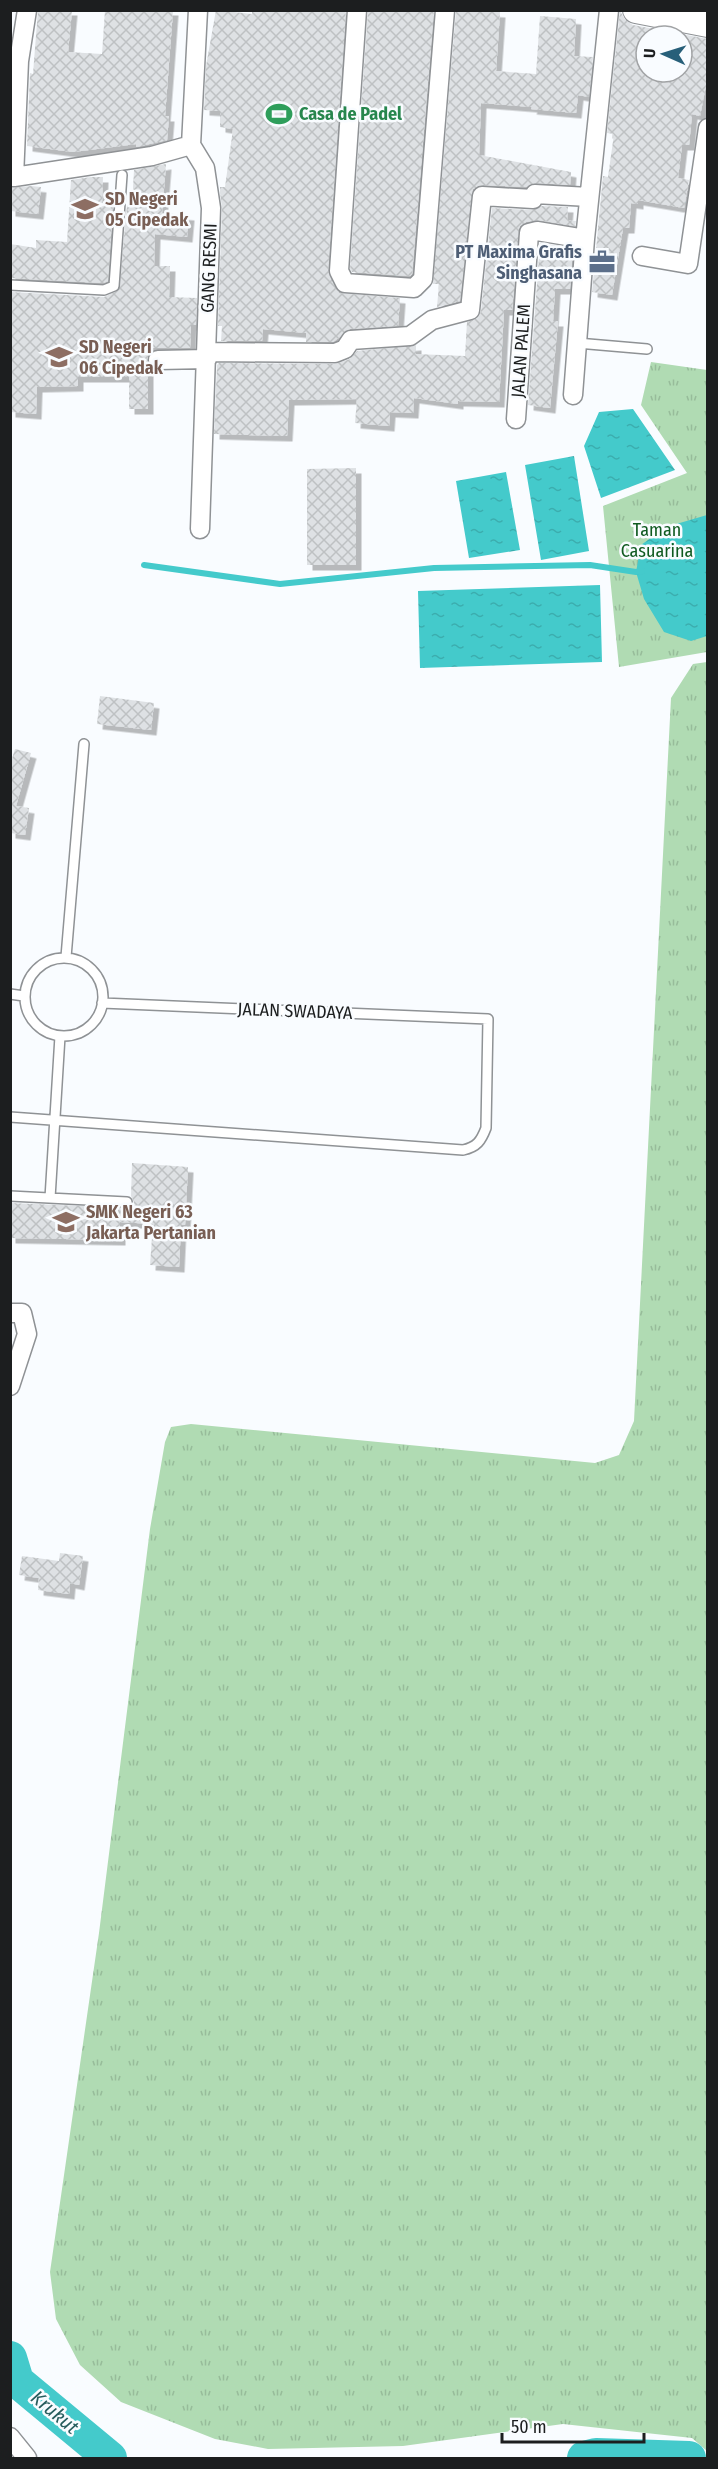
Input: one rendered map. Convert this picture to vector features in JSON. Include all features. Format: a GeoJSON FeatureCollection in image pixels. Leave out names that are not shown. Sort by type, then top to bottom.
{"type":"FeatureCollection","features":[{"type":"Feature","properties":{"kind":"main road"},"geometry":{"type":"LineString","coordinates":[[636,10],[708,24]]}},
{"type":"Feature","properties":{"kind":"street"},"geometry":{"type":"LineString","coordinates":[[27,10],[19,61],[12,177],[152,156],[191,145],[198,10]]}},
{"type":"Feature","properties":{"kind":"street"},"geometry":{"type":"LineString","coordinates":[[357,10],[339,271],[345,283],[414,288],[423,279],[445,10]]}},
{"type":"Feature","properties":{"kind":"street"},"geometry":{"type":"LineString","coordinates":[[573,395],[585,239],[609,10]]}},
{"type":"Feature","properties":{"kind":"street"},"geometry":{"type":"LineString","coordinates":[[642,256],[688,264],[708,128]]}},
{"type":"Feature","properties":{"kind":"street","name":"GANG RESMI"},"geometry":{"type":"LineString","coordinates":[[191,145],[205,168],[211,208],[200,529]]}},
{"type":"Feature","properties":{"kind":"street"},"geometry":{"type":"LineString","coordinates":[[158,360],[207,355],[335,353],[345,349],[351,340],[410,336],[432,320],[470,310],[482,196],[533,199],[535,194],[589,197]]}},
{"type":"Feature","properties":{"kind":"street","name":"JALAN PALEM"},"geometry":{"type":"LineString","coordinates":[[516,419],[529,233],[537,231],[585,239]]}},
{"type":"Feature","properties":{"kind":"street"},"geometry":{"type":"LineString","coordinates":[[10,1313],[22,1313],[27,1334],[10,1386]]}},
{"type":"Feature","properties":{"kind":"street"},"geometry":{"type":"LineString","coordinates":[[10,2437],[27,2458]]}},
{"type":"Feature","properties":{"kind":"lane"},"geometry":{"type":"LineString","coordinates":[[10,285],[104,290],[114,285],[122,175]]}},
{"type":"Feature","properties":{"kind":"lane"},"geometry":{"type":"LineString","coordinates":[[577,343],[647,349]]}},
{"type":"Feature","properties":{"kind":"lane"},"geometry":{"type":"LineString","coordinates":[[66,957],[84,744]]}},
{"type":"Feature","properties":{"kind":"lane"},"geometry":{"type":"LineString","coordinates":[[66,957],[82,962],[94,972],[102,987],[102,1003],[98,1017],[88,1028],[75,1035],[60,1036],[46,1032],[34,1023],[26,1010],[24,996],[28,981],[37,968],[50,960],[66,957]]}},
{"type":"Feature","properties":{"kind":"lane"},"geometry":{"type":"LineString","coordinates":[[10,994],[24,996]]}},
{"type":"Feature","properties":{"kind":"lane","name":"JALAN SWADAYA"},"geometry":{"type":"LineString","coordinates":[[55,1119],[463,1150],[474,1147],[482,1140],[486,1128],[488,1019],[102,1003]]}},
{"type":"Feature","properties":{"kind":"lane"},"geometry":{"type":"LineString","coordinates":[[50,1198],[60,1036]]}},
{"type":"Feature","properties":{"kind":"lane"},"geometry":{"type":"LineString","coordinates":[[10,1117],[55,1119]]}},
{"type":"Feature","properties":{"kind":"lane"},"geometry":{"type":"LineString","coordinates":[[10,1196],[127,1202]]}},
{"type":"Feature","properties":{"kind":"green space","name":"Taman Casuarina"},"geometry":{"type":"Polygon","coordinates":[[[651,362],[707,370],[707,652],[619,667],[603,506],[687,473],[641,405],[651,362]]]}},
{"type":"Feature","properties":{"kind":"green space"},"geometry":{"type":"Polygon","coordinates":[[[707,662],[707,2451],[692,2438],[563,2424],[403,2446],[268,2449],[215,2439],[121,2402],[80,2365],[56,2319],[50,2272],[99,1933],[150,1529],[165,1442],[171,1427],[191,1424],[595,1463],[619,1455],[634,1421],[671,698],[693,664],[707,662]]]}},
{"type":"Feature","properties":{"kind":"water"},"geometry":{"type":"Polygon","coordinates":[[[633,409],[675,470],[601,498],[584,446],[599,412],[633,409]]]}},
{"type":"Feature","properties":{"kind":"water"},"geometry":{"type":"Polygon","coordinates":[[[574,456],[589,551],[541,560],[525,465],[574,456]]]}},
{"type":"Feature","properties":{"kind":"water"},"geometry":{"type":"Polygon","coordinates":[[[506,472],[520,550],[469,558],[456,481],[506,472]]]}},
{"type":"Feature","properties":{"kind":"water"},"geometry":{"type":"Polygon","coordinates":[[[707,515],[707,636],[691,641],[664,632],[644,599],[636,572],[641,545],[666,527],[707,515]]]}},
{"type":"Feature","properties":{"kind":"water"},"geometry":{"type":"Polygon","coordinates":[[[600,585],[602,662],[420,668],[418,591],[600,585]]]}},
{"type":"Feature","properties":{"kind":"building"},"geometry":{"type":"Polygon","coordinates":[[[38,10],[72,10],[68,52],[102,54],[105,10],[173,10],[165,116],[169,116],[167,140],[136,147],[136,144],[73,152],[27,146],[30,73],[33,74],[38,10]]]}},
{"type":"Feature","properties":{"kind":"building"},"geometry":{"type":"Polygon","coordinates":[[[216,10],[252,14],[252,10],[346,10],[328,271],[339,293],[400,298],[398,326],[350,329],[333,342],[306,342],[306,333],[263,329],[262,341],[221,341],[222,326],[218,326],[222,208],[220,187],[225,187],[233,129],[220,127],[220,111],[204,110],[206,66],[216,10]]]}},
{"type":"Feature","properties":{"kind":"building"},"geometry":{"type":"Polygon","coordinates":[[[368,10],[434,10],[412,274],[410,276],[352,272],[350,269],[368,10]]]}},
{"type":"Feature","properties":{"kind":"building"},"geometry":{"type":"Polygon","coordinates":[[[456,10],[500,12],[496,71],[536,74],[540,16],[576,19],[574,56],[593,57],[589,97],[578,95],[576,113],[481,103],[479,155],[571,172],[570,185],[536,183],[526,187],[483,185],[473,189],[460,301],[437,307],[439,284],[433,284],[456,10]]]}},
{"type":"Feature","properties":{"kind":"building"},"geometry":{"type":"Polygon","coordinates":[[[620,11],[626,21],[634,25],[634,84],[694,84],[694,36],[708,39],[708,75],[700,116],[692,114],[689,145],[682,145],[678,178],[689,180],[684,208],[638,200],[638,204],[631,203],[629,228],[623,228],[612,295],[592,292],[603,176],[608,177],[614,134],[607,133],[620,11]]]}},
{"type":"Feature","properties":{"kind":"building"},"geometry":{"type":"Polygon","coordinates":[[[166,164],[162,213],[189,215],[187,237],[155,234],[154,266],[170,266],[169,297],[197,298],[196,325],[191,325],[190,348],[153,348],[148,354],[148,409],[129,409],[129,377],[78,377],[78,386],[37,387],[36,414],[10,412],[10,292],[104,297],[119,290],[127,205],[132,206],[134,170],[166,164]]]}},
{"type":"Feature","properties":{"kind":"building","name":"SD Negeri 05 Cipedak"},"geometry":{"type":"Polygon","coordinates":[[[103,177],[102,203],[113,204],[108,281],[103,283],[10,278],[10,244],[36,248],[36,240],[67,242],[71,180],[103,177]]]}},
{"type":"Feature","properties":{"kind":"building"},"geometry":{"type":"Polygon","coordinates":[[[41,187],[38,214],[10,211],[10,188],[41,187]]]}},
{"type":"Feature","properties":{"kind":"building"},"geometry":{"type":"Polygon","coordinates":[[[542,206],[568,207],[567,220],[576,221],[575,226],[538,220],[526,222],[520,226],[512,310],[504,310],[499,402],[458,401],[458,404],[414,398],[413,413],[390,412],[389,426],[355,423],[357,399],[289,400],[287,436],[214,434],[217,365],[219,363],[335,364],[350,359],[357,351],[416,345],[416,354],[465,356],[467,322],[478,318],[481,311],[492,208],[532,210],[542,206]]]}},
{"type":"Feature","properties":{"kind":"building"},"geometry":{"type":"Polygon","coordinates":[[[540,243],[573,248],[570,289],[555,289],[553,321],[558,321],[550,408],[528,405],[540,243]]]}},
{"type":"Feature","properties":{"kind":"building"},"geometry":{"type":"Polygon","coordinates":[[[356,468],[356,565],[307,565],[307,469],[356,468]]]}},
{"type":"Feature","properties":{"kind":"building"},"geometry":{"type":"Polygon","coordinates":[[[100,696],[154,703],[151,730],[97,724],[100,696]]]}},
{"type":"Feature","properties":{"kind":"building"},"geometry":{"type":"Polygon","coordinates":[[[15,749],[31,753],[16,806],[29,808],[25,835],[10,833],[10,765],[15,749]]]}},
{"type":"Feature","properties":{"kind":"building"},"geometry":{"type":"Polygon","coordinates":[[[132,1163],[188,1167],[185,1225],[181,1225],[179,1267],[150,1265],[153,1224],[120,1222],[120,1240],[10,1238],[10,1203],[131,1208],[134,1202],[131,1196],[132,1163]]]}},
{"type":"Feature","properties":{"kind":"building"},"geometry":{"type":"Polygon","coordinates":[[[60,1553],[83,1556],[79,1585],[70,1583],[69,1594],[38,1590],[39,1578],[19,1575],[22,1556],[59,1561],[60,1553]]]}},
{"type":"Feature","properties":{"kind":"waterway"},"geometry":{"type":"LineString","coordinates":[[144,565],[280,584],[434,568],[590,565],[642,571]]}},
{"type":"Feature","properties":{"kind":"waterway","name":"Krukut"},"geometry":{"type":"LineString","coordinates":[[10,2358],[17,2381],[110,2458]]}},
{"type":"Feature","properties":{"kind":"waterway","name":"Krukut"},"geometry":{"type":"LineString","coordinates":[[584,2458],[596,2455],[689,2458]]}},
{"type":"Feature","properties":{"kind":"place","name":"Casa de Padel"},"geometry":{"type":"Point","coordinates":[279,114]}},
{"type":"Feature","properties":{"kind":"place","name":"SD Negeri 05 Cipedak"},"geometry":{"type":"Point","coordinates":[85,209]}},
{"type":"Feature","properties":{"kind":"place","name":"PT Maxima Grafis Singhasana"},"geometry":{"type":"Point","coordinates":[602,262]}},
{"type":"Feature","properties":{"kind":"place","name":"SD Negeri 06 Cipedak"},"geometry":{"type":"Point","coordinates":[59,357]}},
{"type":"Feature","properties":{"kind":"place","name":"SMK Negeri 63 Jakarta Pertanian"},"geometry":{"type":"Point","coordinates":[66,1222]}}]}
